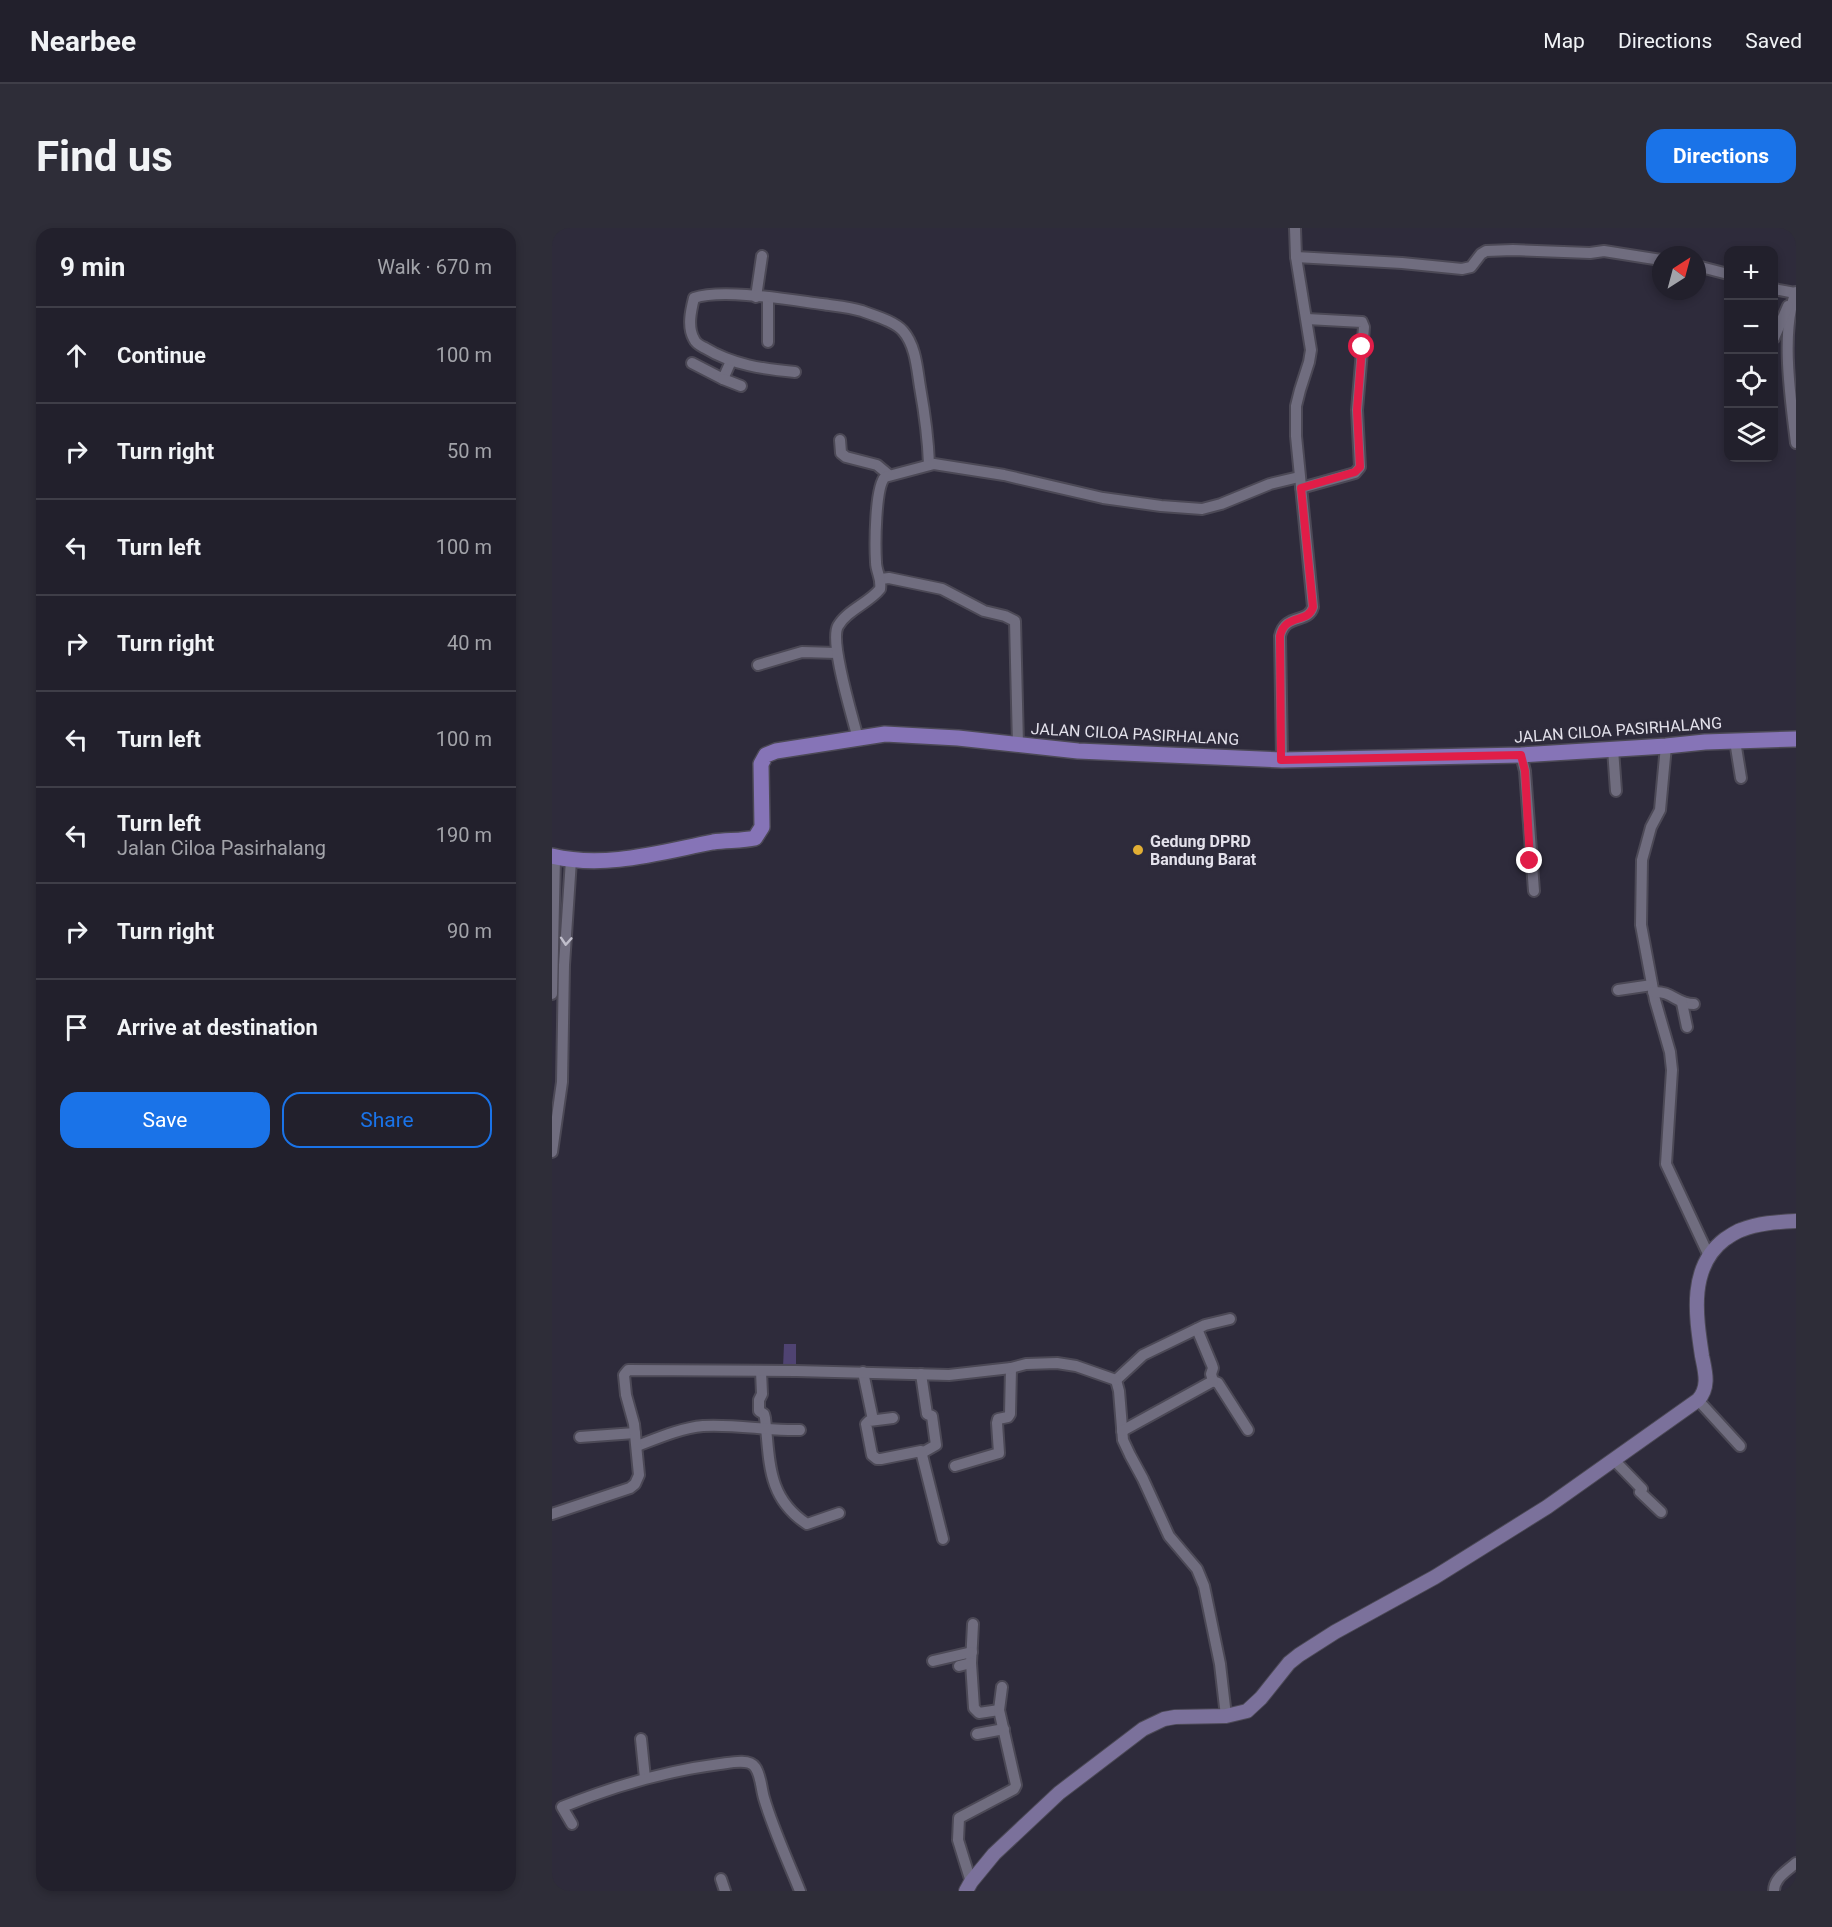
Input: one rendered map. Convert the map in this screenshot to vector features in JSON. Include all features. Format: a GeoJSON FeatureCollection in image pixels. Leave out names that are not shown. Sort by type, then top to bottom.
{"type":"FeatureCollection","features":[{"type":"Feature","properties":{"kind":"main road","name":"JALAN CILOA PASIRHALANG"},"geometry":{"type":"LineString","coordinates":[[554,856],[571,860],[637,857],[716,842],[755,838],[762,827],[761,764],[766,755],[776,751],[885,735],[958,738],[1078,751],[1281,760],[1521,755],[1705,742],[1796,739]]}},
{"type":"Feature","properties":{"kind":"street"},"geometry":{"type":"LineString","coordinates":[[1281,760],[1281,628],[1292,620],[1307,616],[1313,607],[1296,436],[1296,406],[1311,350],[1296,256],[1295,228]]}},
{"type":"Feature","properties":{"kind":"street"},"geometry":{"type":"LineString","coordinates":[[1296,256],[1462,269],[1471,267],[1480,254],[1486,251],[1590,253],[1604,251],[1652,259]]}},
{"type":"Feature","properties":{"kind":"street"},"geometry":{"type":"LineString","coordinates":[[756,297],[762,256]]}},
{"type":"Feature","properties":{"kind":"street"},"geometry":{"type":"LineString","coordinates":[[1706,268],[1724,272]]}},
{"type":"Feature","properties":{"kind":"street"},"geometry":{"type":"LineString","coordinates":[[1778,290],[1795,295]]}},
{"type":"Feature","properties":{"kind":"street"},"geometry":{"type":"LineString","coordinates":[[795,372],[759,369],[730,361],[719,357],[693,339],[690,324],[696,297],[717,295],[756,297],[835,306],[862,311],[890,322],[902,330],[912,346],[918,371],[928,434],[929,464]]}},
{"type":"Feature","properties":{"kind":"street"},"geometry":{"type":"LineString","coordinates":[[1778,327],[1795,295]]}},
{"type":"Feature","properties":{"kind":"street"},"geometry":{"type":"LineString","coordinates":[[1795,295],[1792,343],[1796,442]]}},
{"type":"Feature","properties":{"kind":"street"},"geometry":{"type":"LineString","coordinates":[[768,298],[768,342]]}},
{"type":"Feature","properties":{"kind":"street"},"geometry":{"type":"LineString","coordinates":[[858,739],[835,636],[837,627],[845,617],[879,591],[880,579],[875,564],[880,483],[889,475],[929,464],[1004,475],[1103,498],[1202,509],[1221,504],[1270,484],[1300,482],[1355,472],[1360,467],[1357,410],[1364,327],[1362,322],[1306,319]]}},
{"type":"Feature","properties":{"kind":"street"},"geometry":{"type":"LineString","coordinates":[[723,379],[730,361]]}},
{"type":"Feature","properties":{"kind":"street"},"geometry":{"type":"LineString","coordinates":[[692,363],[741,386]]}},
{"type":"Feature","properties":{"kind":"street"},"geometry":{"type":"LineString","coordinates":[[840,440],[841,453],[846,457],[877,465],[889,475]]}},
{"type":"Feature","properties":{"kind":"street"},"geometry":{"type":"LineString","coordinates":[[880,579],[889,578],[942,589],[984,611],[1015,621],[1018,745]]}},
{"type":"Feature","properties":{"kind":"street"},"geometry":{"type":"LineString","coordinates":[[758,665],[802,652],[837,653]]}},
{"type":"Feature","properties":{"kind":"street"},"geometry":{"type":"LineString","coordinates":[[1735,741],[1741,778]]}},
{"type":"Feature","properties":{"kind":"street"},"geometry":{"type":"LineString","coordinates":[[1666,746],[1660,810],[1651,827],[1642,860],[1641,924],[1652,988],[1670,1052],[1672,1070],[1666,1164],[1709,1256]]}},
{"type":"Feature","properties":{"kind":"street"},"geometry":{"type":"LineString","coordinates":[[1614,749],[1616,791]]}},
{"type":"Feature","properties":{"kind":"street"},"geometry":{"type":"LineString","coordinates":[[1521,755],[1525,771],[1534,891]]}},
{"type":"Feature","properties":{"kind":"street"},"geometry":{"type":"LineString","coordinates":[[552,994],[554,856]]}},
{"type":"Feature","properties":{"kind":"street"},"geometry":{"type":"LineString","coordinates":[[552,1152],[554,1119],[562,1082],[564,965],[571,860]]}},
{"type":"Feature","properties":{"kind":"street"},"geometry":{"type":"LineString","coordinates":[[1618,990],[1652,988],[1668,993],[1682,1003],[1694,1004]]}},
{"type":"Feature","properties":{"kind":"street"},"geometry":{"type":"LineString","coordinates":[[1682,1003],[1688,1027]]}},
{"type":"Feature","properties":{"kind":"street"},"geometry":{"type":"LineString","coordinates":[[552,1016],[564,1017]]}},
{"type":"Feature","properties":{"kind":"street"},"geometry":{"type":"LineString","coordinates":[[968,1886],[994,1854],[1059,1793],[1143,1729],[1164,1719],[1242,1713],[1253,1706],[1289,1663],[1312,1645],[1435,1577],[1547,1507],[1698,1400],[1706,1385],[1696,1302],[1704,1264],[1715,1247],[1738,1230],[1796,1221]]}},
{"type":"Feature","properties":{"kind":"street"},"geometry":{"type":"LineString","coordinates":[[1116,1380],[1143,1355],[1211,1323],[1230,1319]]}},
{"type":"Feature","properties":{"kind":"street"},"geometry":{"type":"LineString","coordinates":[[1197,1329],[1213,1368],[1211,1374],[1213,1381],[1218,1383],[1248,1430]]}},
{"type":"Feature","properties":{"kind":"street"},"geometry":{"type":"LineString","coordinates":[[552,1514],[630,1488],[639,1475],[635,1433],[626,1395],[625,1372],[678,1369],[977,1373],[1026,1364],[1069,1364],[1116,1380]]}},
{"type":"Feature","properties":{"kind":"street"},"geometry":{"type":"LineString","coordinates":[[955,1466],[999,1453],[997,1423],[998,1419],[1008,1417],[1010,1414],[1011,1368]]}},
{"type":"Feature","properties":{"kind":"street"},"geometry":{"type":"LineString","coordinates":[[761,1371],[762,1394],[759,1400],[759,1411],[764,1414],[771,1476],[781,1499],[807,1524],[839,1513]]}},
{"type":"Feature","properties":{"kind":"street"},"geometry":{"type":"LineString","coordinates":[[863,1372],[873,1420]]}},
{"type":"Feature","properties":{"kind":"street"},"geometry":{"type":"LineString","coordinates":[[893,1418],[869,1421],[866,1426],[874,1458],[881,1459],[920,1451],[922,1453],[936,1444],[932,1416],[927,1414],[921,1374]]}},
{"type":"Feature","properties":{"kind":"street"},"geometry":{"type":"LineString","coordinates":[[1116,1380],[1123,1440],[1166,1531],[1197,1569],[1204,1586],[1218,1654],[1226,1716]]}},
{"type":"Feature","properties":{"kind":"street"},"geometry":{"type":"LineString","coordinates":[[1122,1431],[1213,1381]]}},
{"type":"Feature","properties":{"kind":"street"},"geometry":{"type":"LineString","coordinates":[[1698,1400],[1740,1446]]}},
{"type":"Feature","properties":{"kind":"street"},"geometry":{"type":"LineString","coordinates":[[637,1446],[701,1426],[800,1430]]}},
{"type":"Feature","properties":{"kind":"street"},"geometry":{"type":"LineString","coordinates":[[580,1437],[635,1433]]}},
{"type":"Feature","properties":{"kind":"street"},"geometry":{"type":"LineString","coordinates":[[922,1453],[944,1539]]}},
{"type":"Feature","properties":{"kind":"street"},"geometry":{"type":"LineString","coordinates":[[1614,1460],[1642,1489],[1640,1492],[1661,1512]]}},
{"type":"Feature","properties":{"kind":"street"},"geometry":{"type":"LineString","coordinates":[[973,1624],[968,1687],[974,1708],[977,1712],[999,1710]]}},
{"type":"Feature","properties":{"kind":"street"},"geometry":{"type":"LineString","coordinates":[[933,1661],[971,1658]]}},
{"type":"Feature","properties":{"kind":"street"},"geometry":{"type":"LineString","coordinates":[[959,1666],[971,1658]]}},
{"type":"Feature","properties":{"kind":"street"},"geometry":{"type":"LineString","coordinates":[[968,1886],[958,1840],[959,1818],[1014,1789],[1016,1785],[999,1710],[1002,1687]]}},
{"type":"Feature","properties":{"kind":"street"},"geometry":{"type":"LineString","coordinates":[[977,1734],[1004,1729]]}},
{"type":"Feature","properties":{"kind":"street"},"geometry":{"type":"LineString","coordinates":[[641,1739],[645,1778]]}},
{"type":"Feature","properties":{"kind":"street"},"geometry":{"type":"LineString","coordinates":[[572,1824],[562,1807],[598,1793],[645,1778],[693,1767],[732,1762],[749,1763],[754,1765],[763,1797],[800,1891]]}},
{"type":"Feature","properties":{"kind":"street"},"geometry":{"type":"LineString","coordinates":[[1774,1891],[1777,1880],[1796,1863]]}},
{"type":"Feature","properties":{"kind":"street"},"geometry":{"type":"LineString","coordinates":[[721,1879],[725,1891]]}},
{"type":"Feature","properties":{"kind":"shaded area"},"geometry":{"type":"Polygon","coordinates":[[[784,1344],[796,1344],[796,1368],[783,1368],[784,1344]]]}},
{"type":"Feature","properties":{"kind":"place","name":"Gedung DPRD Bandung Barat"},"geometry":{"type":"Point","coordinates":[1138,850]}},
{"type":"Feature","properties":{"kind":"route"},"geometry":{"type":"LineString","coordinates":[[1362,347],[1357,410],[1360,467],[1358,471],[1301,488],[1313,607],[1307,616],[1292,620],[1281,628],[1281,760],[1521,755],[1525,771],[1530,861]]}}]}
